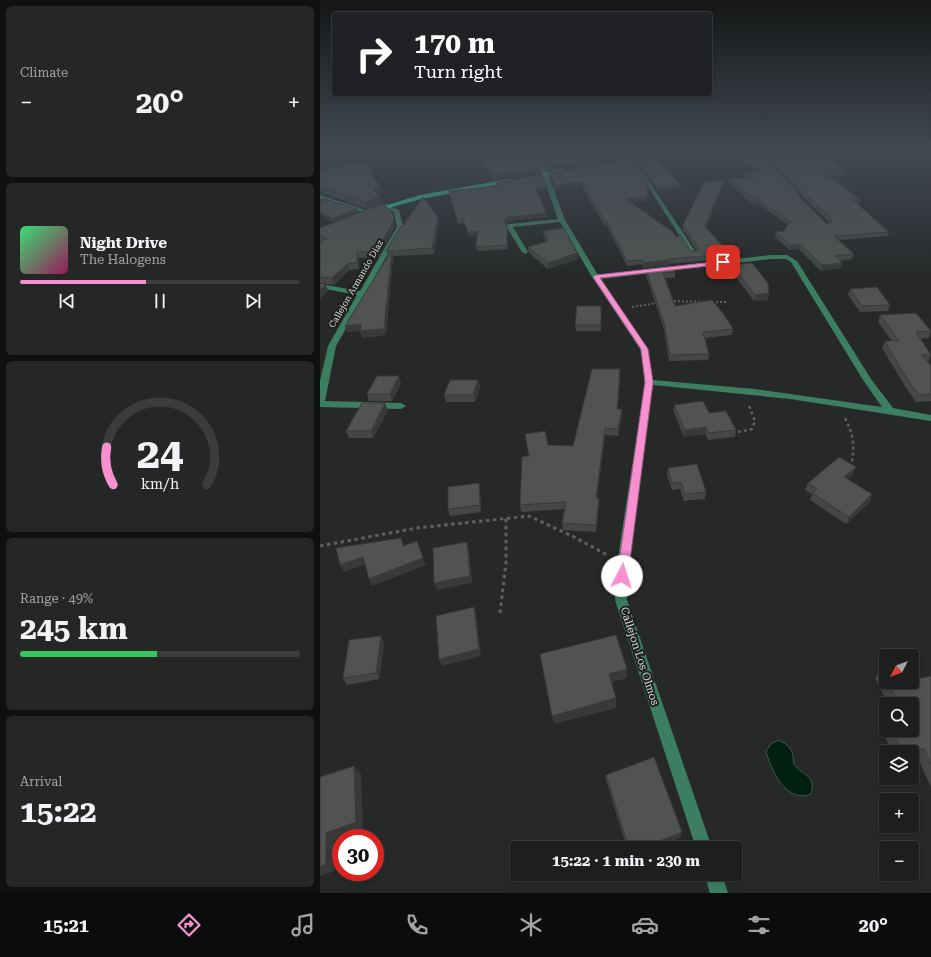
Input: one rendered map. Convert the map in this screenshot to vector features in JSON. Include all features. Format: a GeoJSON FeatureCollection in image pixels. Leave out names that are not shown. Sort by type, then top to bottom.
{"type":"FeatureCollection","features":[{"type":"Feature","properties":{"kind":"main road"},"geometry":{"type":"LineString","coordinates":[[356,216],[386,206],[444,193]]}},
{"type":"Feature","properties":{"kind":"street","name":"Callejon Los Olmos"},"geometry":{"type":"LineString","coordinates":[[552,193],[562,220],[596,277],[644,349],[649,382],[623,564],[621,600],[702,841]]}},
{"type":"Feature","properties":{"kind":"street"},"geometry":{"type":"LineString","coordinates":[[654,193],[694,254]]}},
{"type":"Feature","properties":{"kind":"street"},"geometry":{"type":"LineString","coordinates":[[794,193],[802,200]]}},
{"type":"Feature","properties":{"kind":"street"},"geometry":{"type":"LineString","coordinates":[[320,197],[367,212]]}},
{"type":"Feature","properties":{"kind":"street","name":"Callejon Armando Diaz"},"geometry":{"type":"LineString","coordinates":[[320,403],[332,346],[400,227],[396,211],[386,206]]}},
{"type":"Feature","properties":{"kind":"street"},"geometry":{"type":"LineString","coordinates":[[525,252],[508,226],[562,220]]}},
{"type":"Feature","properties":{"kind":"street"},"geometry":{"type":"LineString","coordinates":[[596,277],[771,257],[787,257],[794,261],[867,380],[889,410]]}},
{"type":"Feature","properties":{"kind":"street"},"geometry":{"type":"LineString","coordinates":[[320,286],[362,294]]}},
{"type":"Feature","properties":{"kind":"street"},"geometry":{"type":"LineString","coordinates":[[649,382],[739,389],[889,410],[931,418]]}},
{"type":"Feature","properties":{"kind":"street"},"geometry":{"type":"LineString","coordinates":[[320,403],[401,406]]}},
{"type":"Feature","properties":{"kind":"street"},"geometry":{"type":"LineString","coordinates":[[715,881],[719,893]]}},
{"type":"Feature","properties":{"kind":"path"},"geometry":{"type":"LineString","coordinates":[[618,310],[672,300],[728,302]]}},
{"type":"Feature","properties":{"kind":"path"},"geometry":{"type":"LineString","coordinates":[[738,432],[752,429],[755,421],[748,402],[739,389]]}},
{"type":"Feature","properties":{"kind":"path"},"geometry":{"type":"LineString","coordinates":[[836,403],[854,433],[854,453],[850,467]]}},
{"type":"Feature","properties":{"kind":"path"},"geometry":{"type":"LineString","coordinates":[[320,546],[417,528],[529,516],[574,537],[623,564]]}},
{"type":"Feature","properties":{"kind":"path"},"geometry":{"type":"LineString","coordinates":[[500,613],[506,563],[506,518]]}},
{"type":"Feature","properties":{"kind":"shaded area"},"geometry":{"type":"Polygon","coordinates":[[[778,740],[789,748],[793,755],[794,764],[810,779],[812,783],[811,794],[802,796],[794,794],[787,790],[776,776],[766,751],[771,744],[778,740]]]}},
{"type":"Feature","properties":{"kind":"building"},"geometry":{"type":"Polygon","coordinates":[[[339,193],[376,193],[380,197],[365,202],[339,193]]]}},
{"type":"Feature","properties":{"kind":"building"},"geometry":{"type":"Polygon","coordinates":[[[449,193],[538,193],[546,213],[507,217],[504,221],[507,227],[507,245],[476,247],[478,231],[468,232],[463,219],[457,219],[449,193]]]}},
{"type":"Feature","properties":{"kind":"building"},"geometry":{"type":"Polygon","coordinates":[[[588,193],[649,193],[645,194],[647,197],[626,199],[673,232],[677,238],[679,233],[690,250],[696,252],[699,248],[683,225],[699,193],[719,193],[705,226],[730,254],[669,259],[643,263],[642,260],[627,261],[607,221],[605,221],[588,193]]]}},
{"type":"Feature","properties":{"kind":"building"},"geometry":{"type":"Polygon","coordinates":[[[746,193],[795,193],[826,223],[832,223],[832,219],[805,193],[851,193],[860,199],[853,200],[889,232],[834,236],[854,254],[835,256],[842,263],[822,265],[800,244],[791,245],[776,232],[785,231],[784,230],[791,222],[759,200],[755,200],[746,193]]]}},
{"type":"Feature","properties":{"kind":"building"},"geometry":{"type":"Polygon","coordinates":[[[423,197],[438,217],[432,248],[392,251],[384,329],[360,331],[361,324],[345,326],[391,251],[386,251],[401,226],[402,227],[423,197]]]}},
{"type":"Feature","properties":{"kind":"building"},"geometry":{"type":"Polygon","coordinates":[[[324,199],[357,209],[332,219],[320,211],[320,202],[324,199]]]}},
{"type":"Feature","properties":{"kind":"building"},"geometry":{"type":"Polygon","coordinates":[[[384,204],[393,214],[394,221],[376,251],[357,252],[357,263],[347,264],[332,278],[320,277],[320,241],[327,239],[320,236],[320,228],[384,204]]]}},
{"type":"Feature","properties":{"kind":"building"},"geometry":{"type":"Polygon","coordinates":[[[564,228],[577,253],[548,263],[528,247],[548,241],[543,231],[564,228]]]}},
{"type":"Feature","properties":{"kind":"building"},"geometry":{"type":"Polygon","coordinates":[[[752,263],[768,283],[769,293],[755,295],[732,265],[752,263]]]}},
{"type":"Feature","properties":{"kind":"building"},"geometry":{"type":"Polygon","coordinates":[[[673,267],[675,272],[663,273],[675,306],[712,300],[723,313],[733,329],[703,332],[709,354],[670,355],[664,323],[646,270],[673,267]]]}},
{"type":"Feature","properties":{"kind":"building"},"geometry":{"type":"Polygon","coordinates":[[[320,283],[326,285],[320,290],[320,283]]]}},
{"type":"Feature","properties":{"kind":"building"},"geometry":{"type":"Polygon","coordinates":[[[877,287],[890,305],[862,306],[850,289],[877,287]]]}},
{"type":"Feature","properties":{"kind":"building"},"geometry":{"type":"Polygon","coordinates":[[[577,306],[601,306],[601,325],[575,325],[577,306]]]}},
{"type":"Feature","properties":{"kind":"building"},"geometry":{"type":"Polygon","coordinates":[[[916,313],[931,331],[916,332],[931,355],[922,355],[931,366],[931,394],[919,395],[905,376],[885,341],[899,341],[880,315],[916,313]]]}},
{"type":"Feature","properties":{"kind":"building"},"geometry":{"type":"Polygon","coordinates":[[[592,369],[620,369],[617,409],[622,409],[618,429],[605,428],[596,498],[599,498],[596,525],[562,523],[566,502],[520,505],[522,457],[529,456],[525,434],[545,431],[548,445],[573,446],[592,369]]]}},
{"type":"Feature","properties":{"kind":"building"},"geometry":{"type":"Polygon","coordinates":[[[377,376],[399,376],[390,394],[367,394],[377,376]]]}},
{"type":"Feature","properties":{"kind":"building"},"geometry":{"type":"Polygon","coordinates":[[[450,380],[478,380],[473,395],[444,395],[450,380]]]}},
{"type":"Feature","properties":{"kind":"building"},"geometry":{"type":"Polygon","coordinates":[[[703,401],[709,413],[726,411],[736,430],[709,433],[706,427],[685,430],[674,405],[703,401]]]}},
{"type":"Feature","properties":{"kind":"building"},"geometry":{"type":"Polygon","coordinates":[[[362,403],[385,403],[371,431],[346,431],[362,403]]]}},
{"type":"Feature","properties":{"kind":"building"},"geometry":{"type":"Polygon","coordinates":[[[839,457],[856,467],[844,477],[872,494],[849,517],[812,493],[817,489],[808,483],[839,457]]]}},
{"type":"Feature","properties":{"kind":"building"},"geometry":{"type":"Polygon","coordinates":[[[697,464],[706,492],[685,494],[681,482],[672,483],[668,468],[697,464]]]}},
{"type":"Feature","properties":{"kind":"building"},"geometry":{"type":"Polygon","coordinates":[[[479,483],[480,505],[448,509],[448,487],[479,483]]]}},
{"type":"Feature","properties":{"kind":"building"},"geometry":{"type":"Polygon","coordinates":[[[401,538],[403,546],[417,541],[423,558],[369,579],[363,557],[340,565],[336,548],[401,538]]]}},
{"type":"Feature","properties":{"kind":"building"},"geometry":{"type":"Polygon","coordinates":[[[467,542],[470,576],[434,583],[433,548],[467,542]]]}},
{"type":"Feature","properties":{"kind":"building"},"geometry":{"type":"Polygon","coordinates":[[[474,607],[479,649],[439,659],[436,616],[474,607]]]}},
{"type":"Feature","properties":{"kind":"building"},"geometry":{"type":"Polygon","coordinates":[[[616,635],[627,669],[609,674],[616,698],[552,716],[540,654],[616,635]]]}},
{"type":"Feature","properties":{"kind":"building"},"geometry":{"type":"Polygon","coordinates":[[[381,636],[376,673],[343,678],[349,640],[381,636]]]}},
{"type":"Feature","properties":{"kind":"building"},"geometry":{"type":"Polygon","coordinates":[[[931,676],[931,764],[924,749],[919,750],[919,745],[899,745],[895,737],[919,737],[919,697],[896,697],[892,689],[919,689],[919,679],[931,676]]]}},
{"type":"Feature","properties":{"kind":"building"},"geometry":{"type":"Polygon","coordinates":[[[654,757],[682,832],[660,841],[627,841],[606,775],[654,757]]]}},
{"type":"Feature","properties":{"kind":"building"},"geometry":{"type":"Polygon","coordinates":[[[354,766],[356,822],[337,829],[332,829],[332,831],[326,833],[326,864],[320,867],[320,777],[354,766]]]}},
{"type":"Feature","properties":{"kind":"route"},"geometry":{"type":"LineString","coordinates":[[622,576],[649,382],[644,349],[596,277],[723,262]]}}]}
